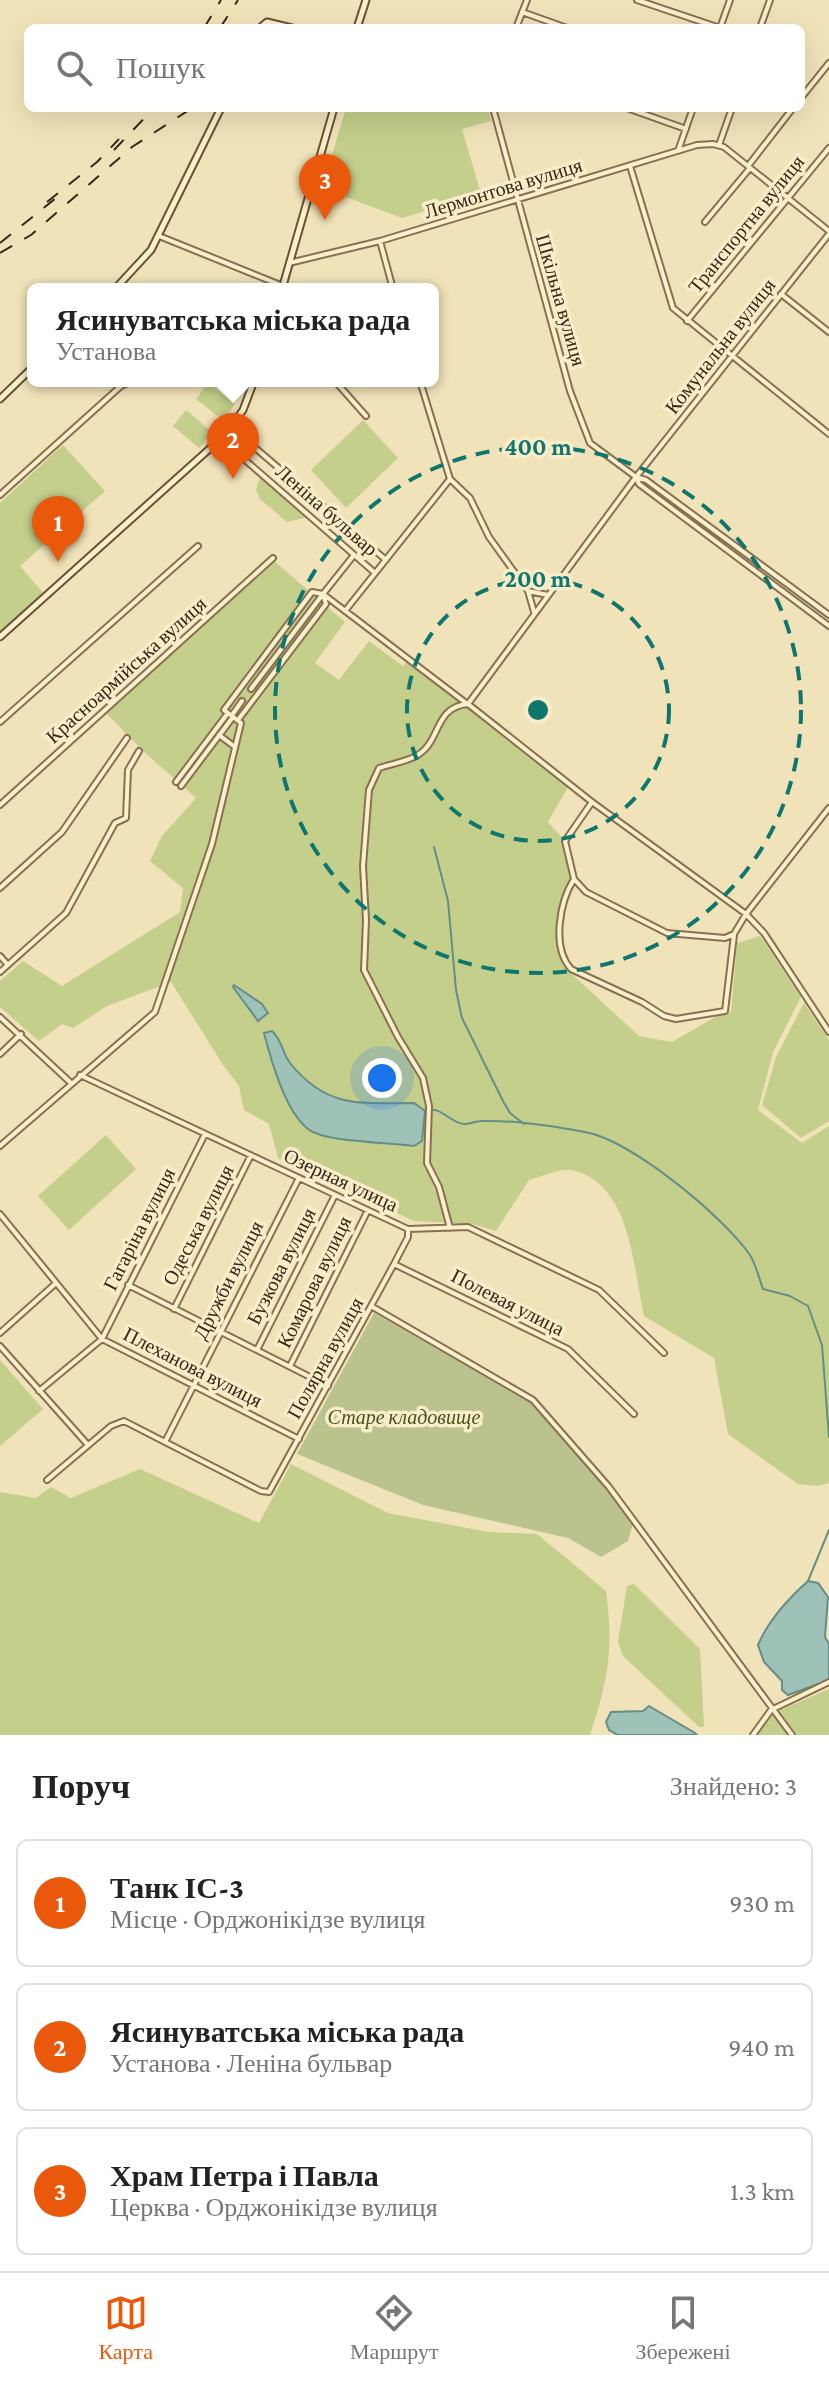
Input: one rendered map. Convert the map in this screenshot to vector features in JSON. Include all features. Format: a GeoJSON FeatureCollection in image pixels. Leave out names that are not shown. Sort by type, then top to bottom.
{"type":"FeatureCollection","features":[{"type":"Feature","properties":{"kind":"main road"},"geometry":{"type":"LineString","coordinates":[[358,24],[366,0]]}},
{"type":"Feature","properties":{"kind":"main road"},"geometry":{"type":"LineString","coordinates":[[121,283],[141,264],[158,236],[219,112]]}},
{"type":"Feature","properties":{"kind":"main road"},"geometry":{"type":"LineString","coordinates":[[283,283],[333,112]]}},
{"type":"Feature","properties":{"kind":"main road"},"geometry":{"type":"LineString","coordinates":[[0,399],[27,373]]}},
{"type":"Feature","properties":{"kind":"main road"},"geometry":{"type":"LineString","coordinates":[[0,637],[221,439],[243,410],[252,387]]}},
{"type":"Feature","properties":{"kind":"street"},"geometry":{"type":"LineString","coordinates":[[518,24],[527,0]]}},
{"type":"Feature","properties":{"kind":"street"},"geometry":{"type":"LineString","coordinates":[[637,0],[708,24]]}},
{"type":"Feature","properties":{"kind":"street"},"geometry":{"type":"LineString","coordinates":[[721,24],[730,0]]}},
{"type":"Feature","properties":{"kind":"street"},"geometry":{"type":"LineString","coordinates":[[761,24],[770,0]]}},
{"type":"Feature","properties":{"kind":"street"},"geometry":{"type":"LineString","coordinates":[[522,12],[556,24]]}},
{"type":"Feature","properties":{"kind":"street"},"geometry":{"type":"LineString","coordinates":[[805,93],[829,63]]}},
{"type":"Feature","properties":{"kind":"street","name":"Шкільна вулиця"},"geometry":{"type":"LineString","coordinates":[[494,112],[570,391],[590,443],[636,477],[646,480],[829,615]]}},
{"type":"Feature","properties":{"kind":"street"},"geometry":{"type":"LineString","coordinates":[[638,112],[686,129]]}},
{"type":"Feature","properties":{"kind":"street"},"geometry":{"type":"LineString","coordinates":[[678,151],[692,112]]}},
{"type":"Feature","properties":{"kind":"street"},"geometry":{"type":"LineString","coordinates":[[731,112],[721,146],[829,232]]}},
{"type":"Feature","properties":{"kind":"street"},"geometry":{"type":"LineString","coordinates":[[705,222],[790,112]]}},
{"type":"Feature","properties":{"kind":"street","name":"Лермонтова вулиця"},"geometry":{"type":"LineString","coordinates":[[289,263],[380,241],[697,145],[721,146]]}},
{"type":"Feature","properties":{"kind":"street","name":"Транспортна вулиця"},"geometry":{"type":"LineString","coordinates":[[687,321],[829,148]]}},
{"type":"Feature","properties":{"kind":"street"},"geometry":{"type":"LineString","coordinates":[[630,166],[673,308],[829,434]]}},
{"type":"Feature","properties":{"kind":"street","name":"Комунальна вулиця"},"geometry":{"type":"LineString","coordinates":[[450,1228],[439,1187],[427,1163],[429,1106],[423,1078],[364,970],[366,920],[362,879],[369,790],[379,768],[417,756],[426,747],[448,710],[455,705],[468,704],[636,477],[829,232]]}},
{"type":"Feature","properties":{"kind":"street"},"geometry":{"type":"LineString","coordinates":[[158,236],[270,283]]}},
{"type":"Feature","properties":{"kind":"street"},"geometry":{"type":"LineString","coordinates":[[380,241],[391,283]]}},
{"type":"Feature","properties":{"kind":"street"},"geometry":{"type":"LineString","coordinates":[[781,294],[829,332]]}},
{"type":"Feature","properties":{"kind":"street"},"geometry":{"type":"LineString","coordinates":[[0,495],[120,387]]}},
{"type":"Feature","properties":{"kind":"street"},"geometry":{"type":"LineString","coordinates":[[340,387],[366,416]]}},
{"type":"Feature","properties":{"kind":"street"},"geometry":{"type":"LineString","coordinates":[[422,387],[450,479],[470,498],[489,537],[528,591],[534,614]]}},
{"type":"Feature","properties":{"kind":"street","name":"Леніна бульвар"},"geometry":{"type":"LineString","coordinates":[[232,428],[386,560]]}},
{"type":"Feature","properties":{"kind":"street","name":"Леніна бульвар"},"geometry":{"type":"LineString","coordinates":[[221,439],[375,573]]}},
{"type":"Feature","properties":{"kind":"street","name":"Шкільна вулиця"},"geometry":{"type":"LineString","coordinates":[[636,477],[639,484],[829,626]]}},
{"type":"Feature","properties":{"kind":"street"},"geometry":{"type":"LineString","coordinates":[[345,611],[450,479]]}},
{"type":"Feature","properties":{"kind":"street"},"geometry":{"type":"LineString","coordinates":[[0,722],[198,546]]}},
{"type":"Feature","properties":{"kind":"street"},"geometry":{"type":"LineString","coordinates":[[251,689],[354,555]]}},
{"type":"Feature","properties":{"kind":"street","name":"Красноармійська вулиця"},"geometry":{"type":"LineString","coordinates":[[0,805],[273,558]]}},
{"type":"Feature","properties":{"kind":"street"},"geometry":{"type":"LineString","coordinates":[[528,591],[548,595]]}},
{"type":"Feature","properties":{"kind":"street"},"geometry":{"type":"LineString","coordinates":[[0,1146],[155,1012],[212,844],[241,723],[224,710],[312,592],[323,594],[592,802],[746,914],[764,933],[829,1032]]}},
{"type":"Feature","properties":{"kind":"street"},"geometry":{"type":"LineString","coordinates":[[242,701],[232,716],[219,735],[178,784],[214,731],[232,716],[326,604],[323,594]]}},
{"type":"Feature","properties":{"kind":"street"},"geometry":{"type":"LineString","coordinates":[[214,731],[235,747]]}},
{"type":"Feature","properties":{"kind":"street"},"geometry":{"type":"LineString","coordinates":[[0,888],[62,832],[127,738]]}},
{"type":"Feature","properties":{"kind":"street"},"geometry":{"type":"LineString","coordinates":[[0,972],[66,913],[115,823],[126,818],[128,770],[139,751]]}},
{"type":"Feature","properties":{"kind":"street"},"geometry":{"type":"LineString","coordinates":[[592,802],[565,841],[574,879],[586,892],[667,933],[725,938],[734,934]]}},
{"type":"Feature","properties":{"kind":"street"},"geometry":{"type":"LineString","coordinates":[[574,879],[564,898],[561,920],[562,944],[566,963],[571,969],[642,1002],[664,1016],[676,1019],[725,1011],[734,934],[746,914],[829,808]]}},
{"type":"Feature","properties":{"kind":"street"},"geometry":{"type":"LineString","coordinates":[[0,956],[8,965]]}},
{"type":"Feature","properties":{"kind":"street"},"geometry":{"type":"LineString","coordinates":[[0,1017],[71,1083]]}},
{"type":"Feature","properties":{"kind":"street"},"geometry":{"type":"LineString","coordinates":[[0,1054],[21,1034]]}},
{"type":"Feature","properties":{"kind":"street","name":"Озерная улица"},"geometry":{"type":"LineString","coordinates":[[80,1075],[408,1229],[468,1227],[599,1290],[664,1353]]}},
{"type":"Feature","properties":{"kind":"street","name":"Гагаріна вулиця"},"geometry":{"type":"LineString","coordinates":[[102,1339],[205,1134]]}},
{"type":"Feature","properties":{"kind":"street","name":"Одеська вулиця"},"geometry":{"type":"LineString","coordinates":[[174,1309],[251,1155]]}},
{"type":"Feature","properties":{"kind":"street","name":"Дружби вулиця"},"geometry":{"type":"LineString","coordinates":[[165,1441],[299,1178]]}},
{"type":"Feature","properties":{"kind":"street","name":"Бузкова вулиця"},"geometry":{"type":"LineString","coordinates":[[257,1351],[335,1195]]}},
{"type":"Feature","properties":{"kind":"street","name":"Комарова вулиця"},"geometry":{"type":"LineString","coordinates":[[290,1367],[368,1210]]}},
{"type":"Feature","properties":{"kind":"street"},"geometry":{"type":"LineString","coordinates":[[0,1214],[102,1339]]}},
{"type":"Feature","properties":{"kind":"street","name":"Полярна вулиця"},"geometry":{"type":"LineString","coordinates":[[165,1441],[265,1493],[272,1490],[394,1264],[408,1237],[408,1229]]}},
{"type":"Feature","properties":{"kind":"street","name":"Полевая улица"},"geometry":{"type":"LineString","coordinates":[[394,1264],[568,1349],[634,1414]]}},
{"type":"Feature","properties":{"kind":"street"},"geometry":{"type":"LineString","coordinates":[[0,1333],[55,1284]]}},
{"type":"Feature","properties":{"kind":"street"},"geometry":{"type":"LineString","coordinates":[[128,1285],[328,1386]]}},
{"type":"Feature","properties":{"kind":"street"},"geometry":{"type":"LineString","coordinates":[[371,1306],[533,1400],[609,1487],[792,1735]]}},
{"type":"Feature","properties":{"kind":"street","name":"Плеханова вулиця"},"geometry":{"type":"LineString","coordinates":[[39,1391],[102,1339],[299,1439]]}},
{"type":"Feature","properties":{"kind":"street"},"geometry":{"type":"LineString","coordinates":[[0,1346],[88,1445]]}},
{"type":"Feature","properties":{"kind":"street"},"geometry":{"type":"LineString","coordinates":[[47,1480],[111,1426],[124,1421],[165,1441]]}},
{"type":"Feature","properties":{"kind":"street"},"geometry":{"type":"LineString","coordinates":[[753,1735],[771,1710],[829,1682]]}},
{"type":"Feature","properties":{"kind":"green space"},"geometry":{"type":"Polygon","coordinates":[[[345,112],[489,112],[491,121],[462,129],[481,194],[402,218],[322,188],[345,112]]]}},
{"type":"Feature","properties":{"kind":"green space"},"geometry":{"type":"Polygon","coordinates":[[[205,387],[213,387],[235,404],[223,420],[196,399],[205,387]]]}},
{"type":"Feature","properties":{"kind":"green space"},"geometry":{"type":"Polygon","coordinates":[[[186,410],[212,432],[199,448],[173,426],[186,410]]]}},
{"type":"Feature","properties":{"kind":"green space"},"geometry":{"type":"Polygon","coordinates":[[[363,420],[398,458],[346,508],[311,470],[363,420]]]}},
{"type":"Feature","properties":{"kind":"green space"},"geometry":{"type":"Polygon","coordinates":[[[63,445],[105,491],[20,566],[44,594],[0,634],[0,503],[63,445]]]}},
{"type":"Feature","properties":{"kind":"green space"},"geometry":{"type":"Polygon","coordinates":[[[263,478],[308,517],[287,522],[260,499],[256,490],[259,479],[263,478]]]}},
{"type":"Feature","properties":{"kind":"green space"},"geometry":{"type":"Polygon","coordinates":[[[274,561],[345,622],[315,663],[339,680],[369,641],[403,666],[407,661],[568,787],[548,822],[564,840],[571,878],[559,906],[562,965],[639,1036],[672,1042],[717,1016],[731,1012],[737,943],[760,936],[801,997],[773,1052],[758,1110],[802,1143],[829,1126],[829,1483],[817,1486],[798,1484],[728,1434],[714,1358],[644,1316],[626,1229],[606,1191],[591,1178],[567,1170],[529,1180],[496,1231],[472,1224],[414,1221],[278,1158],[269,1124],[244,1110],[239,1086],[171,982],[107,1006],[73,1028],[62,1024],[39,1041],[0,1007],[0,981],[23,961],[62,986],[180,912],[183,888],[150,861],[162,836],[196,798],[106,713],[274,561]]]}},
{"type":"Feature","properties":{"kind":"green space"},"geometry":{"type":"Polygon","coordinates":[[[804,1003],[829,1040],[829,1121],[801,1138],[762,1105],[776,1057],[804,1003]]]}},
{"type":"Feature","properties":{"kind":"green space"},"geometry":{"type":"Polygon","coordinates":[[[106,1135],[136,1169],[69,1230],[38,1196],[106,1135]]]}},
{"type":"Feature","properties":{"kind":"green space","name":"Старе кладовище"},"geometry":{"type":"Polygon","coordinates":[[[374,1313],[530,1402],[633,1524],[628,1541],[601,1557],[568,1538],[423,1505],[297,1454],[374,1313]]]}},
{"type":"Feature","properties":{"kind":"green space"},"geometry":{"type":"Polygon","coordinates":[[[0,1360],[43,1409],[0,1446],[0,1360]]]}},
{"type":"Feature","properties":{"kind":"green space"},"geometry":{"type":"Polygon","coordinates":[[[291,1464],[388,1513],[489,1532],[537,1534],[606,1591],[608,1664],[590,1735],[0,1735],[0,1492],[36,1498],[51,1487],[71,1498],[140,1469],[259,1523],[291,1464]]]}},
{"type":"Feature","properties":{"kind":"green space"},"geometry":{"type":"Polygon","coordinates":[[[634,1584],[700,1649],[704,1727],[699,1727],[623,1656],[618,1642],[627,1586],[634,1584]]]}},
{"type":"Feature","properties":{"kind":"green space"},"geometry":{"type":"Polygon","coordinates":[[[829,1689],[829,1735],[751,1735],[760,1719],[829,1689]]]}},
{"type":"Feature","properties":{"kind":"water"},"geometry":{"type":"Polygon","coordinates":[[[234,985],[262,1004],[268,1013],[258,1021],[234,985]]]}},
{"type":"Feature","properties":{"kind":"water"},"geometry":{"type":"Polygon","coordinates":[[[272,1031],[290,1063],[317,1089],[346,1100],[414,1103],[425,1111],[422,1141],[414,1146],[358,1141],[329,1137],[308,1129],[292,1110],[280,1084],[264,1033],[272,1031]]]}},
{"type":"Feature","properties":{"kind":"water"},"geometry":{"type":"Polygon","coordinates":[[[808,1581],[818,1583],[828,1597],[825,1637],[829,1644],[829,1680],[788,1695],[782,1690],[782,1681],[764,1662],[758,1645],[780,1610],[808,1581]]]}},
{"type":"Feature","properties":{"kind":"water"},"geometry":{"type":"Polygon","coordinates":[[[649,1706],[697,1735],[618,1735],[609,1730],[606,1722],[611,1712],[643,1711],[649,1706]]]}},
{"type":"Feature","properties":{"kind":"waterway"},"geometry":{"type":"LineString","coordinates":[[434,847],[448,901],[456,990],[462,1018],[510,1113],[524,1124]]}},
{"type":"Feature","properties":{"kind":"waterway"},"geometry":{"type":"LineString","coordinates":[[425,1111],[436,1110],[464,1124],[508,1121],[585,1132],[626,1149],[675,1182],[737,1239],[750,1255],[763,1289],[790,1296],[808,1306],[822,1345],[829,1437]]}},
{"type":"Feature","properties":{"kind":"waterway"},"geometry":{"type":"LineString","coordinates":[[808,1581],[829,1530]]}},
{"type":"Feature","properties":{"kind":"railway"},"geometry":{"type":"LineString","coordinates":[[206,24],[221,0]]}},
{"type":"Feature","properties":{"kind":"railway"},"geometry":{"type":"LineString","coordinates":[[223,24],[238,0]]}},
{"type":"Feature","properties":{"kind":"railway"},"geometry":{"type":"LineString","coordinates":[[114,150],[150,112]]}},
{"type":"Feature","properties":{"kind":"railway"},"geometry":{"type":"LineString","coordinates":[[0,253],[31,235],[132,147],[186,112]]}},
{"type":"Feature","properties":{"kind":"railway"},"geometry":{"type":"LineString","coordinates":[[47,202],[97,162],[119,139]]}},
{"type":"Feature","properties":{"kind":"railway"},"geometry":{"type":"LineString","coordinates":[[0,243],[56,198]]}},
{"type":"Feature","properties":{"kind":"place","name":"Храм Петра і Павла"},"geometry":{"type":"Point","coordinates":[325,220]}},
{"type":"Feature","properties":{"kind":"place","name":"Ясинуватська міська рада"},"geometry":{"type":"Point","coordinates":[233,479]}},
{"type":"Feature","properties":{"kind":"place","name":"Танк ІС-3"},"geometry":{"type":"Point","coordinates":[58,562]}}]}
